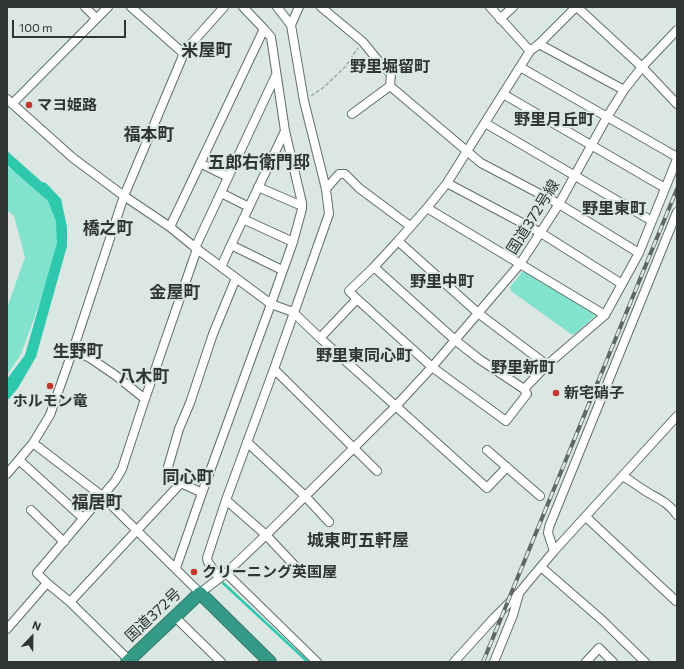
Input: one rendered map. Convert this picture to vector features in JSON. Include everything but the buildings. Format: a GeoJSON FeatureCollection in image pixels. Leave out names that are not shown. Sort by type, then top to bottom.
{"type":"FeatureCollection","features":[{"type":"Feature","properties":{"kind":"highway","name":"国道372号"},"geometry":{"type":"LineString","coordinates":[[128,661],[200,593],[267,661]]}},
{"type":"Feature","properties":{"kind":"street"},"geometry":{"type":"LineString","coordinates":[[86,7],[96,18]]}},
{"type":"Feature","properties":{"kind":"street"},"geometry":{"type":"LineString","coordinates":[[108,7],[10,101],[73,158],[124,196],[170,227],[196,249],[272,304],[293,312],[487,488],[507,467]]}},
{"type":"Feature","properties":{"kind":"street"},"geometry":{"type":"LineString","coordinates":[[131,7],[184,53]]}},
{"type":"Feature","properties":{"kind":"street"},"geometry":{"type":"LineString","coordinates":[[7,474],[33,443],[50,415],[124,196],[184,53],[224,7]]}},
{"type":"Feature","properties":{"kind":"street"},"geometry":{"type":"LineString","coordinates":[[176,568],[272,304],[282,270],[293,242],[302,206],[285,131],[271,37],[243,7]]}},
{"type":"Feature","properties":{"kind":"street"},"geometry":{"type":"LineString","coordinates":[[277,7],[291,25],[304,101],[326,189],[329,214],[226,500],[207,558],[208,562],[317,662]]}},
{"type":"Feature","properties":{"kind":"street"},"geometry":{"type":"LineString","coordinates":[[291,25],[299,7]]}},
{"type":"Feature","properties":{"kind":"street"},"geometry":{"type":"LineString","coordinates":[[321,7],[363,42],[391,74],[390,86],[352,114]]}},
{"type":"Feature","properties":{"kind":"street"},"geometry":{"type":"LineString","coordinates":[[490,7],[530,51]]}},
{"type":"Feature","properties":{"kind":"street"},"geometry":{"type":"LineString","coordinates":[[500,19],[513,7]]}},
{"type":"Feature","properties":{"kind":"street"},"geometry":{"type":"LineString","coordinates":[[374,267],[455,340],[479,359],[524,389],[527,394],[506,422],[432,367],[357,300],[349,291],[374,267],[427,208],[447,183],[530,51],[577,7],[642,67],[677,104]]}},
{"type":"Feature","properties":{"kind":"street"},"geometry":{"type":"LineString","coordinates":[[170,227],[264,29]]}},
{"type":"Feature","properties":{"kind":"street","name":"国道372号線"},"geometry":{"type":"LineString","coordinates":[[200,593],[266,535],[396,406],[432,367],[520,264],[541,233],[624,90],[642,67],[677,30]]}},
{"type":"Feature","properties":{"kind":"street"},"geometry":{"type":"LineString","coordinates":[[538,44],[624,90]]}},
{"type":"Feature","properties":{"kind":"street"},"geometry":{"type":"LineString","coordinates":[[520,67],[677,158],[639,253],[605,315],[547,365],[524,389]]}},
{"type":"Feature","properties":{"kind":"street"},"geometry":{"type":"LineString","coordinates":[[128,661],[70,602],[38,573],[115,481],[122,469],[196,249],[276,74]]}},
{"type":"Feature","properties":{"kind":"street"},"geometry":{"type":"LineString","coordinates":[[390,86],[481,163],[558,204],[639,253]]}},
{"type":"Feature","properties":{"kind":"street"},"geometry":{"type":"LineString","coordinates":[[503,94],[665,188]]}},
{"type":"Feature","properties":{"kind":"street"},"geometry":{"type":"LineString","coordinates":[[485,123],[652,221]]}},
{"type":"Feature","properties":{"kind":"street"},"geometry":{"type":"LineString","coordinates":[[221,267],[285,131]]}},
{"type":"Feature","properties":{"kind":"street"},"geometry":{"type":"LineString","coordinates":[[200,163],[228,177]]}},
{"type":"Feature","properties":{"kind":"street"},"geometry":{"type":"LineString","coordinates":[[326,189],[339,174],[345,174],[359,188],[410,226]]}},
{"type":"Feature","properties":{"kind":"street"},"geometry":{"type":"LineString","coordinates":[[447,183],[541,233],[622,284]]}},
{"type":"Feature","properties":{"kind":"street"},"geometry":{"type":"LineString","coordinates":[[258,187],[302,206]]}},
{"type":"Feature","properties":{"kind":"street"},"geometry":{"type":"LineString","coordinates":[[221,193],[249,207]]}},
{"type":"Feature","properties":{"kind":"street"},"geometry":{"type":"LineString","coordinates":[[427,208],[605,315]]}},
{"type":"Feature","properties":{"kind":"street"},"geometry":{"type":"LineString","coordinates":[[554,551],[548,532],[549,527],[677,212]]}},
{"type":"Feature","properties":{"kind":"street"},"geometry":{"type":"LineString","coordinates":[[243,219],[293,242]]}},
{"type":"Feature","properties":{"kind":"street"},"geometry":{"type":"LineString","coordinates":[[398,240],[478,313],[547,365]]}},
{"type":"Feature","properties":{"kind":"street"},"geometry":{"type":"LineString","coordinates":[[231,245],[282,270]]}},
{"type":"Feature","properties":{"kind":"street"},"geometry":{"type":"LineString","coordinates":[[202,493],[181,482],[174,481],[168,475],[168,467],[179,430],[213,334],[236,278]]}},
{"type":"Feature","properties":{"kind":"street"},"geometry":{"type":"LineString","coordinates":[[320,338],[357,300]]}},
{"type":"Feature","properties":{"kind":"street"},"geometry":{"type":"LineString","coordinates":[[73,350],[90,358],[115,374],[145,399]]}},
{"type":"Feature","properties":{"kind":"street"},"geometry":{"type":"LineString","coordinates":[[274,368],[377,471]]}},
{"type":"Feature","properties":{"kind":"street"},"geometry":{"type":"LineString","coordinates":[[454,662],[519,593],[554,551],[677,416]]}},
{"type":"Feature","properties":{"kind":"street"},"geometry":{"type":"LineString","coordinates":[[247,442],[305,496],[329,522]]}},
{"type":"Feature","properties":{"kind":"street"},"geometry":{"type":"LineString","coordinates":[[33,443],[102,496],[200,593]]}},
{"type":"Feature","properties":{"kind":"street"},"geometry":{"type":"LineString","coordinates":[[488,450],[540,496]]}},
{"type":"Feature","properties":{"kind":"street"},"geometry":{"type":"LineString","coordinates":[[19,460],[83,518]]}},
{"type":"Feature","properties":{"kind":"street"},"geometry":{"type":"LineString","coordinates":[[623,476],[647,492],[661,499],[670,506],[677,515]]}},
{"type":"Feature","properties":{"kind":"street"},"geometry":{"type":"LineString","coordinates":[[70,602],[181,482]]}},
{"type":"Feature","properties":{"kind":"street"},"geometry":{"type":"LineString","coordinates":[[226,500],[266,535],[296,566]]}},
{"type":"Feature","properties":{"kind":"street"},"geometry":{"type":"LineString","coordinates":[[31,510],[64,542]]}},
{"type":"Feature","properties":{"kind":"street"},"geometry":{"type":"LineString","coordinates":[[586,517],[676,601],[677,600]]}},
{"type":"Feature","properties":{"kind":"street"},"geometry":{"type":"LineString","coordinates":[[541,567],[602,620],[645,662]]}},
{"type":"Feature","properties":{"kind":"street"},"geometry":{"type":"LineString","coordinates":[[7,628],[47,582]]}},
{"type":"Feature","properties":{"kind":"street"},"geometry":{"type":"LineString","coordinates":[[494,662],[514,615],[519,593]]}},
{"type":"Feature","properties":{"kind":"street"},"geometry":{"type":"LineString","coordinates":[[175,617],[221,662]]}},
{"type":"Feature","properties":{"kind":"street"},"geometry":{"type":"LineString","coordinates":[[586,662],[599,648],[613,662]]}},
{"type":"Feature","properties":{"kind":"path"},"geometry":{"type":"LineString","coordinates":[[304,101],[324,88],[345,67],[363,42]]}},
{"type":"Feature","properties":{"kind":"shaded area"},"geometry":{"type":"Polygon","coordinates":[[[7,151],[42,182],[46,183],[61,199],[67,227],[67,246],[36,357],[18,388],[7,401],[7,379],[25,355],[57,243],[56,221],[48,201],[7,165],[7,151]]]}},
{"type":"Feature","properties":{"kind":"shaded area"},"geometry":{"type":"Polygon","coordinates":[[[7,167],[36,182],[59,219],[59,250],[21,354],[7,375],[7,308],[25,257],[14,216],[7,210],[7,167]]]}},
{"type":"Feature","properties":{"kind":"shaded area"},"geometry":{"type":"Polygon","coordinates":[[[522,272],[527,272],[596,311],[596,315],[575,334],[571,334],[511,291],[510,287],[522,272]]]}},
{"type":"Feature","properties":{"kind":"waterway"},"geometry":{"type":"LineString","coordinates":[[223,583],[308,662]]}},
{"type":"Feature","properties":{"kind":"railway"},"geometry":{"type":"LineString","coordinates":[[483,662],[677,189]]}},
{"type":"Feature","properties":{"kind":"place","name":"マヨ姫路"},"geometry":{"type":"Point","coordinates":[29,105]}},
{"type":"Feature","properties":{"kind":"place","name":"ホルモン竜"},"geometry":{"type":"Point","coordinates":[50,386]}},
{"type":"Feature","properties":{"kind":"place","name":"新宅硝子"},"geometry":{"type":"Point","coordinates":[556,393]}},
{"type":"Feature","properties":{"kind":"place","name":"クリーニング英国屋"},"geometry":{"type":"Point","coordinates":[194,572]}},
{"type":"Feature","properties":{"kind":"district","name":"米屋町"},"geometry":{"type":"Point","coordinates":[207,50]}},
{"type":"Feature","properties":{"kind":"district","name":"野里堀留町"},"geometry":{"type":"Point","coordinates":[390,67]}},
{"type":"Feature","properties":{"kind":"district","name":"野里月丘町"},"geometry":{"type":"Point","coordinates":[554,120]}},
{"type":"Feature","properties":{"kind":"district","name":"福本町"},"geometry":{"type":"Point","coordinates":[149,134]}},
{"type":"Feature","properties":{"kind":"district","name":"五郎右衛門邸"},"geometry":{"type":"Point","coordinates":[259,162]}},
{"type":"Feature","properties":{"kind":"district","name":"野里東町"},"geometry":{"type":"Point","coordinates":[614,209]}},
{"type":"Feature","properties":{"kind":"district","name":"橋之町"},"geometry":{"type":"Point","coordinates":[108,228]}},
{"type":"Feature","properties":{"kind":"district","name":"野里中町"},"geometry":{"type":"Point","coordinates":[442,282]}},
{"type":"Feature","properties":{"kind":"district","name":"金屋町"},"geometry":{"type":"Point","coordinates":[175,292]}},
{"type":"Feature","properties":{"kind":"district","name":"生野町"},"geometry":{"type":"Point","coordinates":[78,351]}},
{"type":"Feature","properties":{"kind":"district","name":"野里東同心町"},"geometry":{"type":"Point","coordinates":[364,356]}},
{"type":"Feature","properties":{"kind":"district","name":"野里新町"},"geometry":{"type":"Point","coordinates":[523,368]}},
{"type":"Feature","properties":{"kind":"district","name":"八木町"},"geometry":{"type":"Point","coordinates":[144,376]}},
{"type":"Feature","properties":{"kind":"district","name":"同心町"},"geometry":{"type":"Point","coordinates":[188,477]}},
{"type":"Feature","properties":{"kind":"district","name":"福居町"},"geometry":{"type":"Point","coordinates":[97,502]}},
{"type":"Feature","properties":{"kind":"district","name":"城東町五軒屋"},"geometry":{"type":"Point","coordinates":[358,540]}}]}
